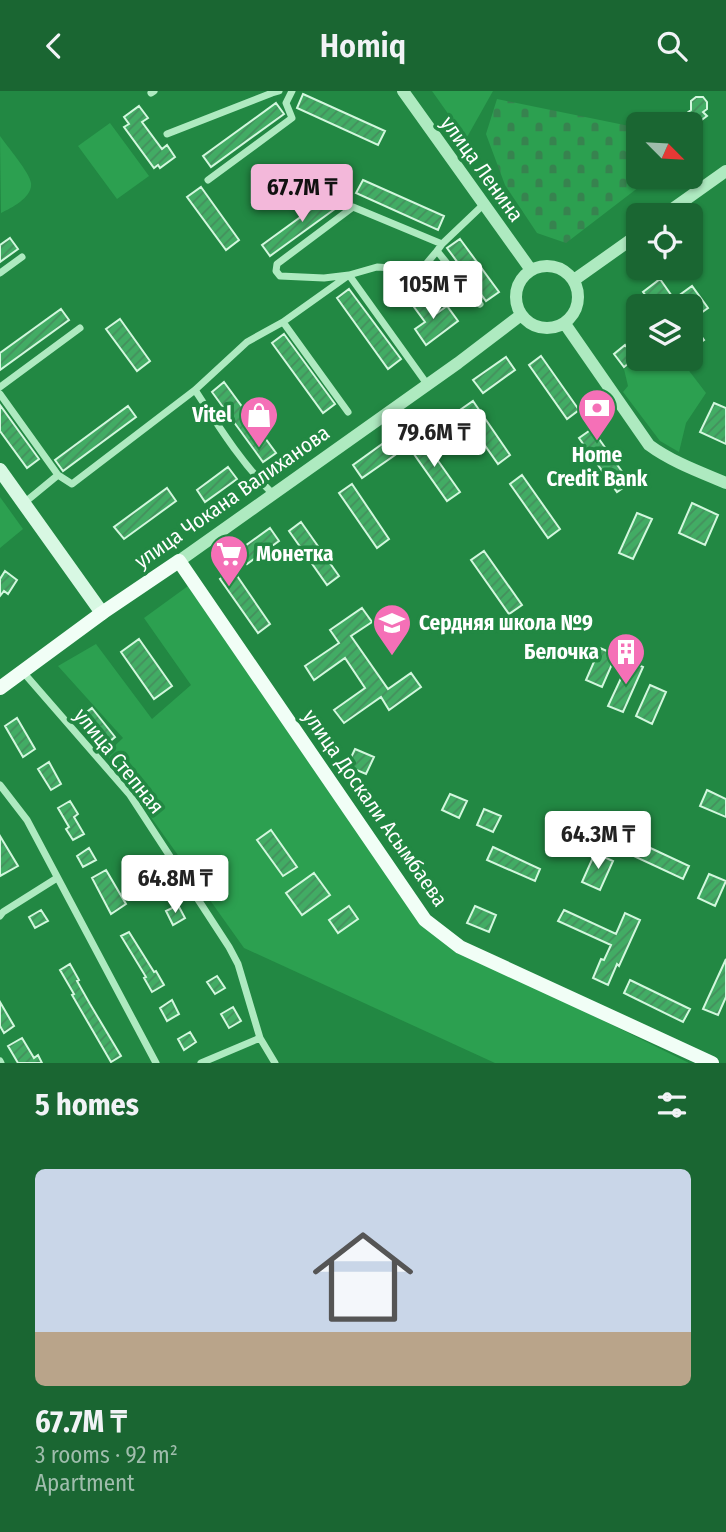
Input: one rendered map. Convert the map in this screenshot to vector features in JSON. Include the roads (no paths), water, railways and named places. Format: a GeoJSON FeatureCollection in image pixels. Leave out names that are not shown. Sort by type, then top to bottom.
{"type":"FeatureCollection","features":[{"type":"Feature","properties":{"kind":"main road"},"geometry":{"type":"LineString","coordinates":[[0,470],[102,613]]}},
{"type":"Feature","properties":{"kind":"main road","name":"улица Чокана Валиханова"},"geometry":{"type":"LineString","coordinates":[[0,688],[102,613],[179,561]]}},
{"type":"Feature","properties":{"kind":"main road","name":"улица Доскали Асымбаева"},"geometry":{"type":"LineString","coordinates":[[179,561],[425,920],[460,947],[712,1063]]}},
{"type":"Feature","properties":{"kind":"street"},"geometry":{"type":"LineString","coordinates":[[167,134],[279,91]]}},
{"type":"Feature","properties":{"kind":"street"},"geometry":{"type":"LineString","coordinates":[[208,180],[292,118],[286,103],[292,91]]}},
{"type":"Feature","properties":{"kind":"street","name":"улица Ленина"},"geometry":{"type":"LineString","coordinates":[[403,91],[531,270]]}},
{"type":"Feature","properties":{"kind":"street"},"geometry":{"type":"LineString","coordinates":[[681,203],[726,171]]}},
{"type":"Feature","properties":{"kind":"street"},"geometry":{"type":"LineString","coordinates":[[480,304],[439,248],[354,207],[277,264],[276,271],[280,276],[324,278],[349,275],[377,267],[421,270],[439,248],[483,205]]}},
{"type":"Feature","properties":{"kind":"street"},"geometry":{"type":"LineString","coordinates":[[575,280],[626,243]]}},
{"type":"Feature","properties":{"kind":"street"},"geometry":{"type":"LineString","coordinates":[[0,273],[22,257]]}},
{"type":"Feature","properties":{"kind":"street"},"geometry":{"type":"LineString","coordinates":[[546,265],[562,269],[575,280],[578,304],[576,312],[565,324],[549,329],[533,326],[521,315],[516,299],[519,282],[531,270],[546,265]]}},
{"type":"Feature","properties":{"kind":"street"},"geometry":{"type":"LineString","coordinates":[[0,394],[58,475],[72,484],[195,390],[247,342],[283,323],[349,275]]}},
{"type":"Feature","properties":{"kind":"street"},"geometry":{"type":"LineString","coordinates":[[349,275],[427,384]]}},
{"type":"Feature","properties":{"kind":"street","name":"улица Чокана Валиханова"},"geometry":{"type":"LineString","coordinates":[[179,561],[521,315]]}},
{"type":"Feature","properties":{"kind":"street"},"geometry":{"type":"LineString","coordinates":[[283,323],[348,412]]}},
{"type":"Feature","properties":{"kind":"street"},"geometry":{"type":"LineString","coordinates":[[565,324],[649,445],[680,463],[726,483]]}},
{"type":"Feature","properties":{"kind":"street"},"geometry":{"type":"LineString","coordinates":[[0,387],[80,328]]}},
{"type":"Feature","properties":{"kind":"street"},"geometry":{"type":"LineString","coordinates":[[195,390],[249,469],[273,494]]}},
{"type":"Feature","properties":{"kind":"street"},"geometry":{"type":"LineString","coordinates":[[24,503],[58,475]]}},
{"type":"Feature","properties":{"kind":"street","name":"улица Степная"},"geometry":{"type":"LineString","coordinates":[[22,671],[130,795],[229,947],[238,964],[260,1038],[275,1063]]}},
{"type":"Feature","properties":{"kind":"street"},"geometry":{"type":"LineString","coordinates":[[0,785],[27,820],[156,1063]]}},
{"type":"Feature","properties":{"kind":"street"},"geometry":{"type":"LineString","coordinates":[[0,916],[57,878]]}},
{"type":"Feature","properties":{"kind":"street"},"geometry":{"type":"LineString","coordinates":[[201,1063],[260,1038]]}},
{"type":"Feature","properties":{"kind":"place","name":"Home Credit Bank"},"geometry":{"type":"Point","coordinates":[597,442]}},
{"type":"Feature","properties":{"kind":"place","name":"Vitel"},"geometry":{"type":"Point","coordinates":[259,449]}},
{"type":"Feature","properties":{"kind":"place","name":"Монетка"},"geometry":{"type":"Point","coordinates":[229,588]}},
{"type":"Feature","properties":{"kind":"place","name":"Сердняя школа №9"},"geometry":{"type":"Point","coordinates":[392,657]}},
{"type":"Feature","properties":{"kind":"place","name":"Белочка"},"geometry":{"type":"Point","coordinates":[626,686]}}]}
